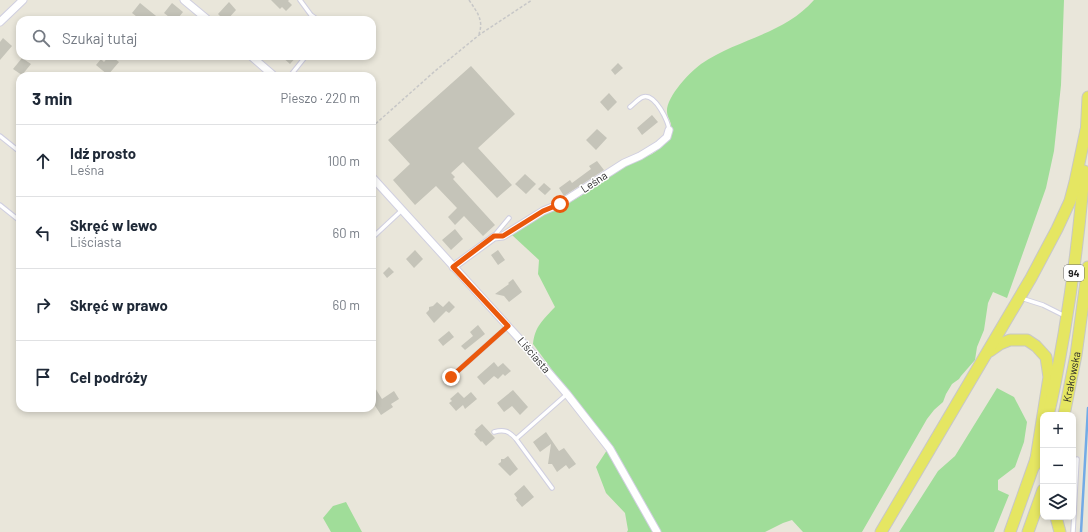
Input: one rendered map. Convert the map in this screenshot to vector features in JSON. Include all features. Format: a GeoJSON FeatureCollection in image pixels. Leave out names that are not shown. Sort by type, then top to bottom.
{"type":"FeatureCollection","features":[{"type":"Feature","properties":{"kind":"main road","name":"94"},"geometry":{"type":"LineString","coordinates":[[1049,412],[1067,317],[1077,245],[1088,97]]}},
{"type":"Feature","properties":{"kind":"main road"},"geometry":{"type":"LineString","coordinates":[[881,532],[1020,298],[1057,229],[1070,201],[1086,130]]}},
{"type":"Feature","properties":{"kind":"main road","name":"Krakowska"},"geometry":{"type":"LineString","coordinates":[[1065,412],[1076,355],[1088,267]]}},
{"type":"Feature","properties":{"kind":"main road"},"geometry":{"type":"LineString","coordinates":[[988,352],[1000,344],[1010,340],[1019,339],[1027,340],[1036,346],[1046,357],[1049,377],[1034,465]]}},
{"type":"Feature","properties":{"kind":"main road"},"geometry":{"type":"LineString","coordinates":[[1010,532],[1040,444]]}},
{"type":"Feature","properties":{"kind":"main road"},"geometry":{"type":"LineString","coordinates":[[1028,532],[1040,498]]}},
{"type":"Feature","properties":{"kind":"main road"},"geometry":{"type":"LineString","coordinates":[[1057,520],[1060,532]]}},
{"type":"Feature","properties":{"kind":"street"},"geometry":{"type":"LineString","coordinates":[[0,22],[23,0]]}},
{"type":"Feature","properties":{"kind":"street"},"geometry":{"type":"LineString","coordinates":[[184,0],[203,16]]}},
{"type":"Feature","properties":{"kind":"street"},"geometry":{"type":"LineString","coordinates":[[256,60],[269,72]]}},
{"type":"Feature","properties":{"kind":"street","name":"Leśna"},"geometry":{"type":"LineString","coordinates":[[453,267],[494,236],[503,236],[543,211],[560,204],[624,162],[640,156],[658,145],[667,137],[669,130]]}},
{"type":"Feature","properties":{"kind":"street","name":"Liściasta"},"geometry":{"type":"LineString","coordinates":[[376,181],[508,326],[567,394],[610,449],[657,532]]}},
{"type":"Feature","properties":{"kind":"lane"},"geometry":{"type":"LineString","coordinates":[[300,0],[312,16]]}},
{"type":"Feature","properties":{"kind":"lane"},"geometry":{"type":"LineString","coordinates":[[293,72],[303,60]]}},
{"type":"Feature","properties":{"kind":"lane"},"geometry":{"type":"LineString","coordinates":[[630,107],[643,97],[648,96],[658,105],[669,125],[669,130]]}},
{"type":"Feature","properties":{"kind":"lane"},"geometry":{"type":"LineString","coordinates":[[0,136],[16,149]]}},
{"type":"Feature","properties":{"kind":"lane"},"geometry":{"type":"LineString","coordinates":[[0,205],[16,218]]}},
{"type":"Feature","properties":{"kind":"lane"},"geometry":{"type":"LineString","coordinates":[[376,234],[402,210]]}},
{"type":"Feature","properties":{"kind":"lane"},"geometry":{"type":"LineString","coordinates":[[494,236],[509,218]]}},
{"type":"Feature","properties":{"kind":"lane"},"geometry":{"type":"LineString","coordinates":[[1020,298],[1043,305],[1067,317]]}},
{"type":"Feature","properties":{"kind":"lane"},"geometry":{"type":"LineString","coordinates":[[451,377],[508,326]]}},
{"type":"Feature","properties":{"kind":"lane"},"geometry":{"type":"LineString","coordinates":[[516,440],[567,394]]}},
{"type":"Feature","properties":{"kind":"lane"},"geometry":{"type":"LineString","coordinates":[[494,432],[501,430],[511,434],[552,488]]}},
{"type":"Feature","properties":{"kind":"lane"},"geometry":{"type":"LineString","coordinates":[[1072,532],[1077,459]]}},
{"type":"Feature","properties":{"kind":"path"},"geometry":{"type":"LineString","coordinates":[[469,0],[479,15],[482,25],[479,35]]}},
{"type":"Feature","properties":{"kind":"path"},"geometry":{"type":"LineString","coordinates":[[376,123],[434,71],[479,35],[532,0]]}},
{"type":"Feature","properties":{"kind":"green space"},"geometry":{"type":"Polygon","coordinates":[[[814,0],[1064,0],[1061,85],[1054,151],[1046,188],[1007,298],[993,292],[988,303],[984,330],[977,347],[975,360],[959,379],[952,384],[943,402],[927,419],[862,532],[803,532],[792,520],[765,532],[627,532],[628,530],[625,513],[606,493],[596,467],[609,447],[533,344],[538,328],[555,307],[538,274],[539,260],[512,235],[534,219],[567,204],[593,189],[625,165],[648,156],[660,148],[671,130],[671,124],[667,115],[670,99],[674,92],[691,73],[701,64],[729,48],[774,29],[788,21],[802,12],[814,0]]]}},
{"type":"Feature","properties":{"kind":"green space"},"geometry":{"type":"Polygon","coordinates":[[[997,388],[1014,397],[1027,422],[1024,442],[1015,467],[998,480],[998,490],[1009,495],[994,532],[899,532],[938,471],[955,456],[997,388]]]}},
{"type":"Feature","properties":{"kind":"green space"},"geometry":{"type":"Polygon","coordinates":[[[346,502],[362,532],[331,532],[323,518],[333,506],[346,502]]]}},
{"type":"Feature","properties":{"kind":"building"},"geometry":{"type":"Polygon","coordinates":[[[271,0],[289,0],[288,1],[292,5],[286,11],[282,7],[280,9],[271,0]]]}},
{"type":"Feature","properties":{"kind":"building"},"geometry":{"type":"Polygon","coordinates":[[[229,2],[236,10],[231,16],[220,16],[218,14],[229,2]]]}},
{"type":"Feature","properties":{"kind":"building"},"geometry":{"type":"Polygon","coordinates":[[[140,3],[156,16],[136,16],[132,13],[140,3]]]}},
{"type":"Feature","properties":{"kind":"building"},"geometry":{"type":"Polygon","coordinates":[[[172,3],[183,12],[180,16],[168,16],[164,13],[172,3]]]}},
{"type":"Feature","properties":{"kind":"building"},"geometry":{"type":"Polygon","coordinates":[[[3,38],[12,46],[0,60],[0,42],[3,38]]]}},
{"type":"Feature","properties":{"kind":"building"},"geometry":{"type":"Polygon","coordinates":[[[20,60],[25,60],[31,64],[24,72],[18,72],[13,69],[20,60]]]}},
{"type":"Feature","properties":{"kind":"building"},"geometry":{"type":"Polygon","coordinates":[[[100,60],[104,62],[106,60],[116,60],[119,62],[111,72],[104,72],[96,65],[100,60]]]}},
{"type":"Feature","properties":{"kind":"building"},"geometry":{"type":"Polygon","coordinates":[[[286,60],[294,60],[290,64],[286,60]]]}},
{"type":"Feature","properties":{"kind":"building"},"geometry":{"type":"Polygon","coordinates":[[[618,63],[623,68],[615,75],[611,70],[618,63]]]}},
{"type":"Feature","properties":{"kind":"building"},"geometry":{"type":"Polygon","coordinates":[[[471,66],[515,114],[478,148],[512,185],[497,198],[463,162],[451,173],[455,177],[453,179],[495,225],[483,236],[464,216],[455,225],[448,217],[457,208],[436,186],[415,205],[393,180],[410,164],[388,140],[471,66]]]}},
{"type":"Feature","properties":{"kind":"building"},"geometry":{"type":"Polygon","coordinates":[[[609,93],[617,102],[608,111],[600,102],[609,93]]]}},
{"type":"Feature","properties":{"kind":"building"},"geometry":{"type":"Polygon","coordinates":[[[652,115],[658,122],[642,135],[637,128],[652,115]]]}},
{"type":"Feature","properties":{"kind":"building"},"geometry":{"type":"Polygon","coordinates":[[[597,129],[607,138],[596,150],[586,140],[597,129]]]}},
{"type":"Feature","properties":{"kind":"building"},"geometry":{"type":"Polygon","coordinates":[[[597,161],[604,170],[564,196],[559,188],[570,180],[572,183],[591,169],[589,166],[597,161]]]}},
{"type":"Feature","properties":{"kind":"building"},"geometry":{"type":"Polygon","coordinates":[[[525,174],[536,184],[526,194],[515,184],[525,174]]]}},
{"type":"Feature","properties":{"kind":"building"},"geometry":{"type":"Polygon","coordinates":[[[544,183],[551,189],[545,195],[538,189],[544,183]]]}},
{"type":"Feature","properties":{"kind":"building"},"geometry":{"type":"Polygon","coordinates":[[[455,229],[463,239],[451,250],[442,240],[455,229]]]}},
{"type":"Feature","properties":{"kind":"building"},"geometry":{"type":"Polygon","coordinates":[[[415,250],[423,259],[414,268],[406,259],[415,250]]]}},
{"type":"Feature","properties":{"kind":"building"},"geometry":{"type":"Polygon","coordinates":[[[498,250],[505,260],[498,265],[491,255],[498,250]]]}},
{"type":"Feature","properties":{"kind":"building"},"geometry":{"type":"Polygon","coordinates":[[[389,267],[394,272],[387,278],[383,273],[389,267]]]}},
{"type":"Feature","properties":{"kind":"building"},"geometry":{"type":"Polygon","coordinates":[[[513,279],[522,292],[509,302],[504,296],[495,294],[509,284],[508,283],[513,279]]]}},
{"type":"Feature","properties":{"kind":"building"},"geometry":{"type":"Polygon","coordinates":[[[449,301],[455,307],[449,313],[446,311],[434,323],[426,313],[429,310],[429,307],[433,306],[437,302],[443,307],[449,301]]]}},
{"type":"Feature","properties":{"kind":"building"},"geometry":{"type":"Polygon","coordinates":[[[478,325],[485,334],[465,350],[461,346],[473,336],[470,332],[478,325]]]}},
{"type":"Feature","properties":{"kind":"building"},"geometry":{"type":"Polygon","coordinates":[[[449,331],[454,337],[443,346],[438,340],[449,331]]]}},
{"type":"Feature","properties":{"kind":"building"},"geometry":{"type":"Polygon","coordinates":[[[494,362],[498,367],[503,363],[511,371],[505,376],[503,374],[498,379],[494,376],[484,385],[477,377],[494,362]]]}},
{"type":"Feature","properties":{"kind":"building"},"geometry":{"type":"Polygon","coordinates":[[[376,389],[382,399],[394,391],[399,399],[391,404],[393,407],[381,415],[376,407],[376,389]]]}},
{"type":"Feature","properties":{"kind":"building"},"geometry":{"type":"Polygon","coordinates":[[[513,390],[528,407],[520,415],[512,406],[504,412],[497,403],[513,390]]]}},
{"type":"Feature","properties":{"kind":"building"},"geometry":{"type":"Polygon","coordinates":[[[458,392],[464,398],[471,392],[477,399],[465,409],[463,405],[456,411],[449,403],[452,401],[450,399],[458,392]]]}},
{"type":"Feature","properties":{"kind":"building"},"geometry":{"type":"Polygon","coordinates":[[[482,424],[495,438],[486,446],[474,434],[476,432],[475,430],[482,424]]]}},
{"type":"Feature","properties":{"kind":"building"},"geometry":{"type":"Polygon","coordinates":[[[546,432],[559,451],[564,448],[576,464],[569,469],[566,465],[557,472],[552,464],[548,464],[551,444],[540,452],[533,442],[546,432]]]}},
{"type":"Feature","properties":{"kind":"building"},"geometry":{"type":"Polygon","coordinates":[[[508,456],[518,469],[510,476],[498,464],[501,462],[501,459],[508,456]]]}},
{"type":"Feature","properties":{"kind":"building"},"geometry":{"type":"Polygon","coordinates":[[[524,485],[534,497],[522,507],[516,500],[517,498],[514,494],[524,485]]]}},
{"type":"Feature","properties":{"kind":"waterway"},"geometry":{"type":"LineString","coordinates":[[1081,532],[1088,408]]}},
{"type":"Feature","properties":{"kind":"route"},"geometry":{"type":"LineString","coordinates":[[451,377],[508,326],[453,267],[494,236],[503,236],[543,211],[560,204]]}}]}
